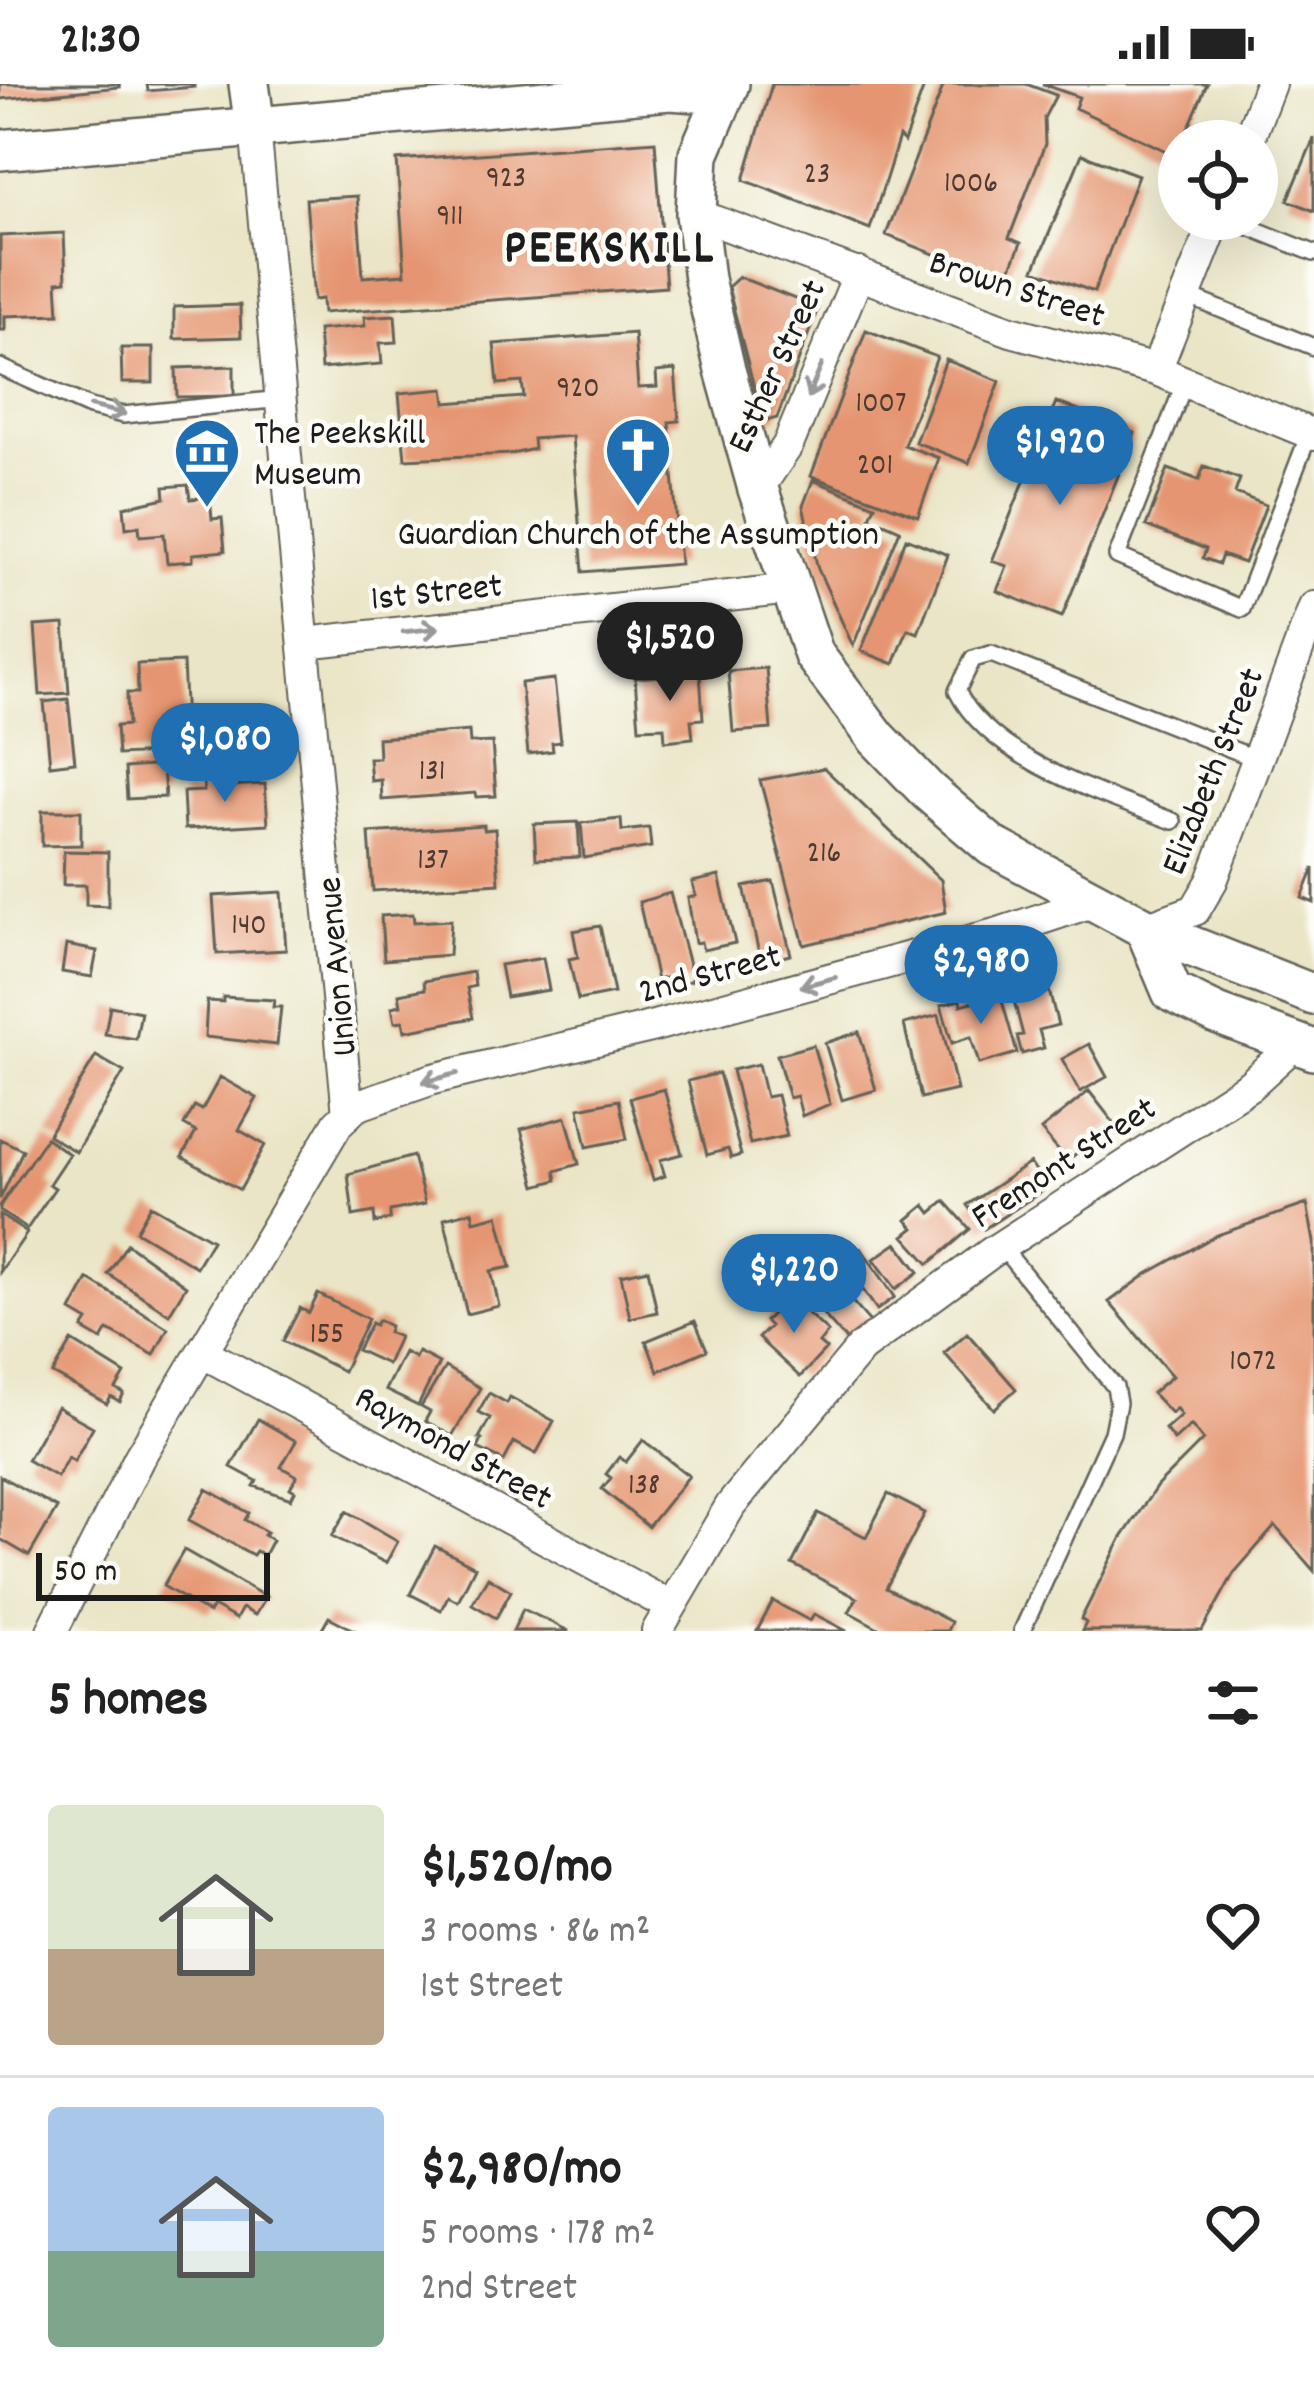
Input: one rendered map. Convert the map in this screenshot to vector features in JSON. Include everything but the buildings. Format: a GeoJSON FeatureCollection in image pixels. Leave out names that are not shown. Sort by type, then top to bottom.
{"type":"FeatureCollection","features":[{"type":"Feature","properties":{"kind":"street","name":"Union Avenue"},"geometry":{"type":"LineString","coordinates":[[249,84],[347,1114]]}},
{"type":"Feature","properties":{"kind":"street"},"geometry":{"type":"LineString","coordinates":[[1255,120],[1270,84]]}},
{"type":"Feature","properties":{"kind":"street"},"geometry":{"type":"LineString","coordinates":[[0,150],[670,89],[727,89],[699,154],[696,214],[704,279],[758,489],[814,655],[877,738],[992,846],[1145,928],[1314,995]]}},
{"type":"Feature","properties":{"kind":"street","name":"Brown Street"},"geometry":{"type":"LineString","coordinates":[[696,214],[1011,331],[1156,370],[1312,435]]}},
{"type":"Feature","properties":{"kind":"street"},"geometry":{"type":"LineString","coordinates":[[1156,370],[1208,240]]}},
{"type":"Feature","properties":{"kind":"street","name":"Esther Street"},"geometry":{"type":"LineString","coordinates":[[758,489],[788,445],[859,273]]}},
{"type":"Feature","properties":{"kind":"street","name":"1st Street"},"geometry":{"type":"LineString","coordinates":[[304,643],[791,589]]}},
{"type":"Feature","properties":{"kind":"street","name":"Elizabeth Street"},"geometry":{"type":"LineString","coordinates":[[1145,928],[1195,910],[1212,881],[1314,607]]}},
{"type":"Feature","properties":{"kind":"street","name":"2nd Street"},"geometry":{"type":"LineString","coordinates":[[347,1114],[356,1106],[434,1079],[933,951],[1092,902]]}},
{"type":"Feature","properties":{"kind":"street"},"geometry":{"type":"LineString","coordinates":[[1145,928],[1172,992],[1305,1046]]}},
{"type":"Feature","properties":{"kind":"street","name":"Fremont Street"},"geometry":{"type":"LineString","coordinates":[[664,1619],[731,1505],[861,1348],[1001,1246],[1305,1046]]}},
{"type":"Feature","properties":{"kind":"street"},"geometry":{"type":"LineString","coordinates":[[52,1631],[139,1458],[347,1114]]}},
{"type":"Feature","properties":{"kind":"street","name":"Raymond Street"},"geometry":{"type":"LineString","coordinates":[[202,1352],[664,1619]]}},
{"type":"Feature","properties":{"kind":"lane"},"geometry":{"type":"LineString","coordinates":[[1278,239],[1314,253]]}},
{"type":"Feature","properties":{"kind":"lane"},"geometry":{"type":"LineString","coordinates":[[1185,296],[1314,347]]}},
{"type":"Feature","properties":{"kind":"lane"},"geometry":{"type":"LineString","coordinates":[[0,367],[90,407],[123,415],[282,399]]}},
{"type":"Feature","properties":{"kind":"lane"},"geometry":{"type":"LineString","coordinates":[[1185,382],[1118,556],[1242,608],[1312,435]]}},
{"type":"Feature","properties":{"kind":"lane"},"geometry":{"type":"LineString","coordinates":[[1173,821],[1059,777],[1002,739],[966,709],[957,691],[973,659],[991,654],[1259,760]]}},
{"type":"Feature","properties":{"kind":"lane"},"geometry":{"type":"LineString","coordinates":[[1001,1246],[1115,1387],[1118,1402],[1112,1433],[1022,1631]]}},
{"type":"Feature","properties":{"kind":"place","name":"Guardian Church of the Assumption"},"geometry":{"type":"Point","coordinates":[638,509]}},
{"type":"Feature","properties":{"kind":"place","name":"The Peekskill Museum"},"geometry":{"type":"Point","coordinates":[207,510]}},
{"type":"Feature","properties":{"kind":"district","name":"PEEKSKILL"},"geometry":{"type":"Point","coordinates":[610,244]}}]}
